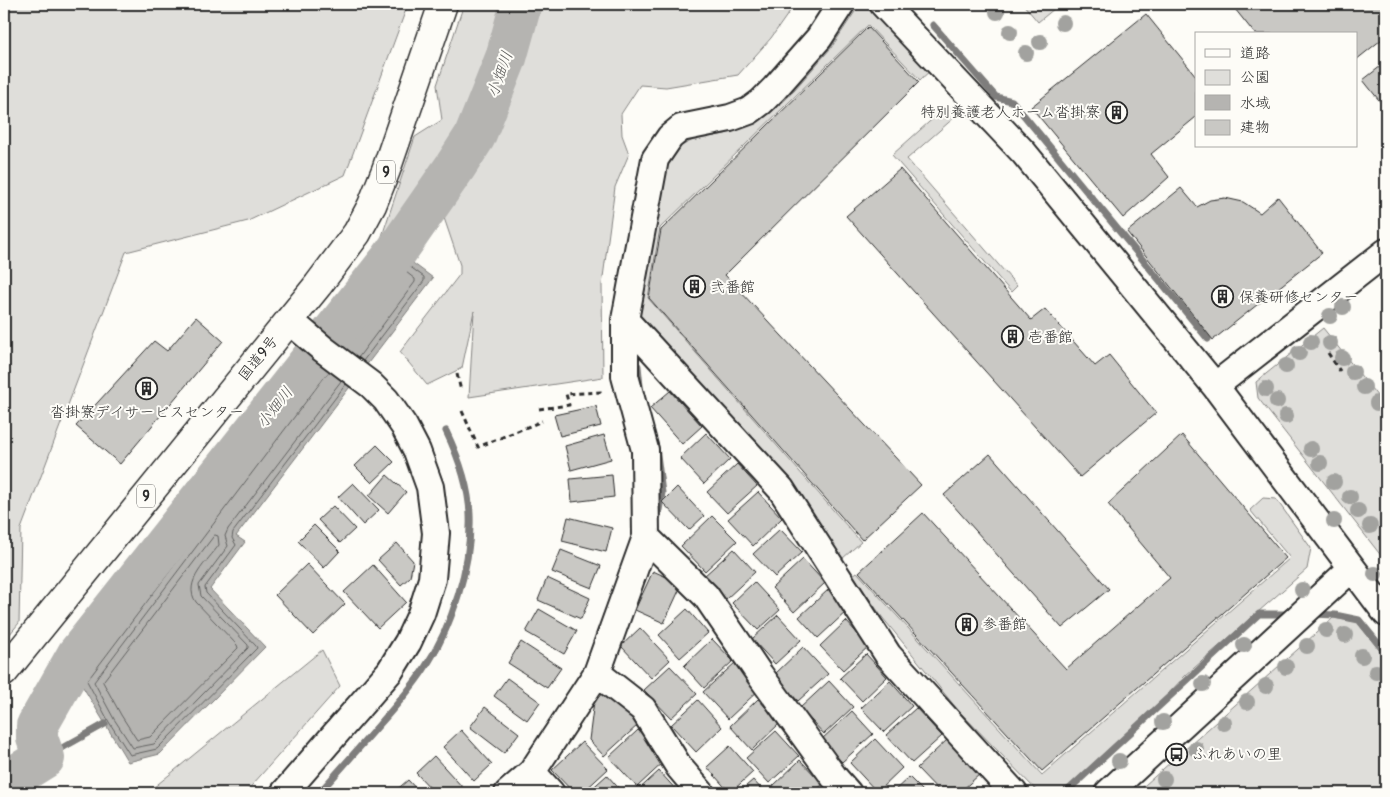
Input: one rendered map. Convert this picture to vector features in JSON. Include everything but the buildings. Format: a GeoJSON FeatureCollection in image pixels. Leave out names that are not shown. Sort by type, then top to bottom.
{"type":"FeatureCollection","features":[{"type":"Feature","properties":{"kind":"highway","name":"国道9号"},"geometry":{"type":"LineString","coordinates":[[4,672],[352,240],[372,205],[386,170],[443,4]]}},
{"type":"Feature","properties":{"kind":"street"},"geometry":{"type":"LineString","coordinates":[[508,793],[532,772],[597,674],[646,537],[645,450],[625,376],[625,320],[655,159],[663,146],[681,128],[730,118],[749,111],[775,88],[812,46],[841,4]]}},
{"type":"Feature","properties":{"kind":"street"},"geometry":{"type":"LineString","coordinates":[[883,4],[1024,153],[1215,386],[1386,613]]}},
{"type":"Feature","properties":{"kind":"street"},"geometry":{"type":"LineString","coordinates":[[1215,386],[1386,252]]}},
{"type":"Feature","properties":{"kind":"street"},"geometry":{"type":"LineString","coordinates":[[284,793],[390,671],[408,642],[422,614],[432,579],[436,533],[430,487],[417,451],[404,426],[386,400],[363,378],[323,349],[289,320]]}},
{"type":"Feature","properties":{"kind":"street"},"geometry":{"type":"LineString","coordinates":[[625,320],[781,489],[888,655],[1014,793]]}},
{"type":"Feature","properties":{"kind":"street"},"geometry":{"type":"LineString","coordinates":[[646,537],[706,596],[760,676],[834,777],[848,793]]}},
{"type":"Feature","properties":{"kind":"street"},"geometry":{"type":"LineString","coordinates":[[1108,793],[1352,568]]}},
{"type":"Feature","properties":{"kind":"street"},"geometry":{"type":"LineString","coordinates":[[597,674],[643,709],[679,768],[701,793]]}},
{"type":"Feature","properties":{"kind":"street"},"geometry":{"type":"LineString","coordinates":[[532,772],[551,793]]}},
{"type":"Feature","properties":{"kind":"path"},"geometry":{"type":"LineString","coordinates":[[1328,353],[1340,370]]}},
{"type":"Feature","properties":{"kind":"path"},"geometry":{"type":"LineString","coordinates":[[457,374],[461,392]]}},
{"type":"Feature","properties":{"kind":"path"},"geometry":{"type":"LineString","coordinates":[[539,408],[569,405],[566,394],[601,392],[608,396]]}},
{"type":"Feature","properties":{"kind":"path"},"geometry":{"type":"LineString","coordinates":[[462,411],[478,447],[542,421]]}},
{"type":"Feature","properties":{"kind":"green space"},"geometry":{"type":"Polygon","coordinates":[[[4,4],[408,4],[345,175],[248,221],[126,252],[21,529],[19,623],[4,641],[4,4]]]}},
{"type":"Feature","properties":{"kind":"green space"},"geometry":{"type":"Polygon","coordinates":[[[464,4],[795,4],[771,38],[738,75],[666,87],[640,85],[621,114],[622,135],[629,154],[615,187],[602,285],[603,377],[469,397],[474,311],[462,368],[427,385],[400,352],[460,274],[460,265],[439,203],[344,310],[342,292],[381,239],[415,137],[442,120],[437,85],[464,4]]]}},
{"type":"Feature","properties":{"kind":"green space"},"geometry":{"type":"Polygon","coordinates":[[[860,4],[868,4],[931,70],[920,80],[868,25],[660,228],[648,298],[861,542],[842,559],[789,479],[641,320],[640,314],[662,174],[673,152],[693,140],[725,134],[760,121],[773,111],[831,48],[860,4]]]}},
{"type":"Feature","properties":{"kind":"green space"},"geometry":{"type":"Polygon","coordinates":[[[1023,4],[1060,4],[1038,22],[1023,4]]]}},
{"type":"Feature","properties":{"kind":"green space"},"geometry":{"type":"Polygon","coordinates":[[[947,106],[956,116],[907,159],[1017,286],[1011,292],[892,155],[947,106]]]}},
{"type":"Feature","properties":{"kind":"green space"},"geometry":{"type":"Polygon","coordinates":[[[1323,328],[1386,407],[1386,562],[1258,398],[1256,382],[1323,328]]]}},
{"type":"Feature","properties":{"kind":"green space"},"geometry":{"type":"Polygon","coordinates":[[[1263,498],[1276,499],[1311,548],[1307,569],[1185,676],[1153,710],[1063,793],[1039,793],[957,709],[882,617],[853,575],[857,572],[1042,775],[1290,558],[1250,510],[1263,498]]]}},
{"type":"Feature","properties":{"kind":"green space"},"geometry":{"type":"Polygon","coordinates":[[[1333,618],[1357,622],[1386,659],[1386,793],[1136,793],[1333,618]]]}},
{"type":"Feature","properties":{"kind":"green space"},"geometry":{"type":"Polygon","coordinates":[[[322,650],[340,686],[245,793],[147,793],[322,650]]]}},
{"type":"Feature","properties":{"kind":"water"},"geometry":{"type":"Polygon","coordinates":[[[402,255],[433,278],[236,536],[245,542],[210,589],[265,647],[160,754],[128,762],[80,682],[402,255]]]}},
{"type":"Feature","properties":{"kind":"waterway","name":"小畑川"},"geometry":{"type":"LineString","coordinates":[[4,783],[44,758],[37,738],[37,726],[78,654],[391,259],[455,167],[475,136],[506,58],[521,4]]}},
{"type":"Feature","properties":{"kind":"waterway"},"geometry":{"type":"LineString","coordinates":[[933,25],[996,97],[1012,101],[1208,339]]}},
{"type":"Feature","properties":{"kind":"waterway"},"geometry":{"type":"LineString","coordinates":[[638,366],[640,386]]}},
{"type":"Feature","properties":{"kind":"waterway"},"geometry":{"type":"LineString","coordinates":[[319,793],[414,684],[434,653],[451,615],[464,574],[468,554],[470,515],[468,494],[462,472],[446,431]]}},
{"type":"Feature","properties":{"kind":"waterway"},"geometry":{"type":"LineString","coordinates":[[656,447],[662,493],[658,516]]}},
{"type":"Feature","properties":{"kind":"waterway"},"geometry":{"type":"LineString","coordinates":[[1065,793],[1259,614],[1290,614]]}},
{"type":"Feature","properties":{"kind":"waterway"},"geometry":{"type":"LineString","coordinates":[[1313,614],[1335,615],[1359,620],[1386,653]]}},
{"type":"Feature","properties":{"kind":"waterway"},"geometry":{"type":"LineString","coordinates":[[44,758],[105,724]]}},
{"type":"Feature","properties":{"kind":"place","name":"特別養護老人ホーム沓掛寮"},"geometry":{"type":"Point","coordinates":[1116,112]}},
{"type":"Feature","properties":{"kind":"place","name":"弐番館"},"geometry":{"type":"Point","coordinates":[694,287]}},
{"type":"Feature","properties":{"kind":"place","name":"保養研修センター"},"geometry":{"type":"Point","coordinates":[1223,297]}},
{"type":"Feature","properties":{"kind":"place","name":"壱番館"},"geometry":{"type":"Point","coordinates":[1012,337]}},
{"type":"Feature","properties":{"kind":"place","name":"沓掛寮デイサービスセンター"},"geometry":{"type":"Point","coordinates":[147,389]}},
{"type":"Feature","properties":{"kind":"place","name":"参番館"},"geometry":{"type":"Point","coordinates":[966,624]}},
{"type":"Feature","properties":{"kind":"place","name":"ふれあいの里"},"geometry":{"type":"Point","coordinates":[1176,754]}}]}
